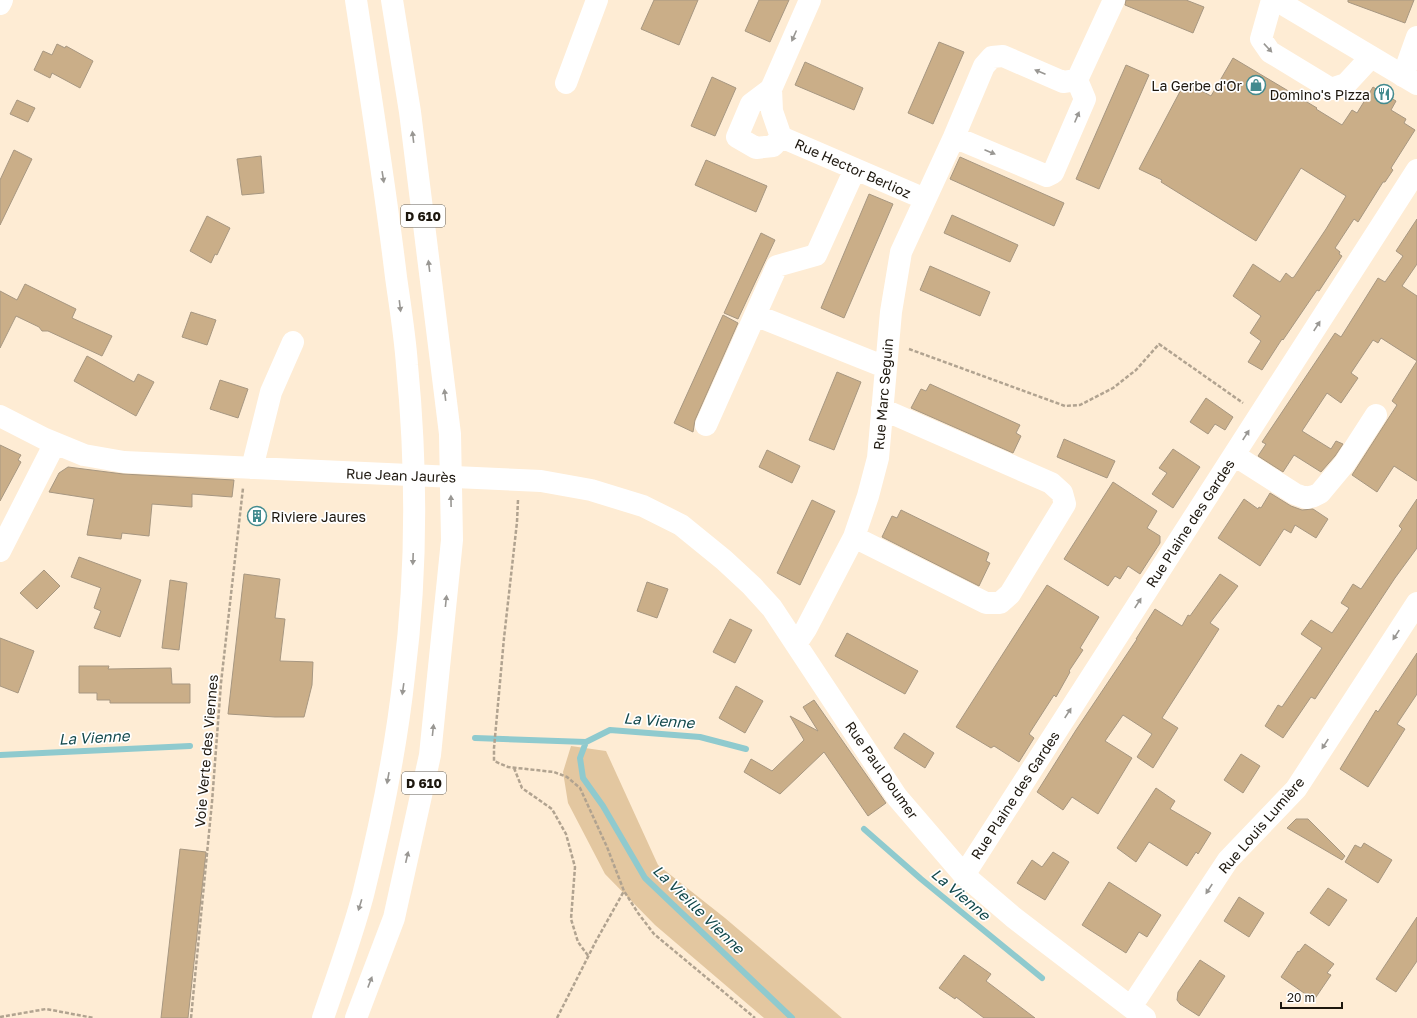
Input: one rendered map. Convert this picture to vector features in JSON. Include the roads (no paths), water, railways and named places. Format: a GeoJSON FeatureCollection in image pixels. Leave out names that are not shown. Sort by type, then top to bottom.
{"type":"FeatureCollection","features":[{"type":"Feature","properties":{"kind":"main road"},"geometry":{"type":"LineString","coordinates":[[0,4],[2,0]]}},
{"type":"Feature","properties":{"kind":"main road"},"geometry":{"type":"LineString","coordinates":[[344,0],[368,83]]}},
{"type":"Feature","properties":{"kind":"main road","name":"D 610"},"geometry":{"type":"LineString","coordinates":[[323,1018],[362,897],[383,808],[395,740],[404,675],[411,597],[414,520],[412,440],[407,364],[389,216],[356,0]]}},
{"type":"Feature","properties":{"kind":"main road","name":"D 610"},"geometry":{"type":"LineString","coordinates":[[356,1018],[394,918],[430,754],[452,540],[450,434],[410,112],[392,0]]}},
{"type":"Feature","properties":{"kind":"main road"},"geometry":{"type":"LineString","coordinates":[[403,0],[410,112]]}},
{"type":"Feature","properties":{"kind":"main road"},"geometry":{"type":"LineString","coordinates":[[566,83],[597,0]]}},
{"type":"Feature","properties":{"kind":"main road","name":"Rue Hector Berlioz"},"geometry":{"type":"LineString","coordinates":[[810,0],[771,89],[772,111],[781,137],[925,199]]}},
{"type":"Feature","properties":{"kind":"main road"},"geometry":{"type":"LineString","coordinates":[[954,137],[1047,176],[1053,173],[1085,99],[1077,80],[1114,0]]}},
{"type":"Feature","properties":{"kind":"main road"},"geometry":{"type":"LineString","coordinates":[[1272,0],[1261,39],[1270,52],[1331,89],[1346,84],[1371,57]]}},
{"type":"Feature","properties":{"kind":"main road"},"geometry":{"type":"LineString","coordinates":[[1276,0],[1410,80],[1417,37]]}},
{"type":"Feature","properties":{"kind":"main road","name":"Rue Marc Seguin"},"geometry":{"type":"LineString","coordinates":[[796,644],[854,537],[868,496],[878,458],[891,312],[901,252],[954,137],[984,66],[992,57],[1003,56],[1063,82],[1077,80]]}},
{"type":"Feature","properties":{"kind":"main road","name":"Rue Hector Berlioz"},"geometry":{"type":"LineString","coordinates":[[771,89],[751,104],[737,137],[756,148],[773,146],[781,137]]}},
{"type":"Feature","properties":{"kind":"main road"},"geometry":{"type":"LineString","coordinates":[[706,425],[777,266],[816,254],[855,169]]}},
{"type":"Feature","properties":{"kind":"main road","name":"Rue Plaine des Gardes"},"geometry":{"type":"LineString","coordinates":[[964,875],[1417,170]]}},
{"type":"Feature","properties":{"kind":"main road"},"geometry":{"type":"LineString","coordinates":[[755,315],[885,367]]}},
{"type":"Feature","properties":{"kind":"main road"},"geometry":{"type":"LineString","coordinates":[[248,477],[271,392],[293,342]]}},
{"type":"Feature","properties":{"kind":"main road"},"geometry":{"type":"LineString","coordinates":[[854,537],[986,603],[1000,603],[1010,594],[1065,504],[1062,493],[1051,483],[882,409]]}},
{"type":"Feature","properties":{"kind":"main road"},"geometry":{"type":"LineString","coordinates":[[1234,455],[1296,494],[1306,498],[1314,496],[1320,493],[1345,463],[1376,415]]}},
{"type":"Feature","properties":{"kind":"main road","name":"Rue Jean Jaurès"},"geometry":{"type":"LineString","coordinates":[[0,416],[55,443],[84,455],[124,462],[248,477],[518,480],[540,481],[592,490],[643,506],[681,525],[724,560],[752,586],[772,608]]}},
{"type":"Feature","properties":{"kind":"main road"},"geometry":{"type":"LineString","coordinates":[[0,551],[55,443]]}},
{"type":"Feature","properties":{"kind":"main road","name":"Rue Louis Lumière"},"geometry":{"type":"LineString","coordinates":[[1138,1012],[1228,860],[1296,789],[1417,602]]}},
{"type":"Feature","properties":{"kind":"main road","name":"Rue Paul Doumer"},"geometry":{"type":"LineString","coordinates":[[772,608],[897,797],[964,875],[1013,917],[1138,1012]]}},
{"type":"Feature","properties":{"kind":"waterway","name":"La Vienne"},"geometry":{"type":"LineString","coordinates":[[475,738],[586,742],[610,730],[700,737],[746,749]]}},
{"type":"Feature","properties":{"kind":"waterway","name":"La Vieille Vienne"},"geometry":{"type":"LineString","coordinates":[[586,742],[580,758],[583,778],[603,806],[645,878],[792,1018]]}},
{"type":"Feature","properties":{"kind":"waterway","name":"La Vienne"},"geometry":{"type":"LineString","coordinates":[[0,755],[190,746]]}},
{"type":"Feature","properties":{"kind":"waterway","name":"La Vienne"},"geometry":{"type":"LineString","coordinates":[[864,829],[921,879],[1042,978]]}},
{"type":"Feature","properties":{"kind":"place","name":"La Gerbe d'Or"},"geometry":{"type":"Point","coordinates":[1256,85]}},
{"type":"Feature","properties":{"kind":"place","name":"Domino's Pizza"},"geometry":{"type":"Point","coordinates":[1384,94]}},
{"type":"Feature","properties":{"kind":"place","name":"Riviere Jaures"},"geometry":{"type":"Point","coordinates":[257,516]}}]}
